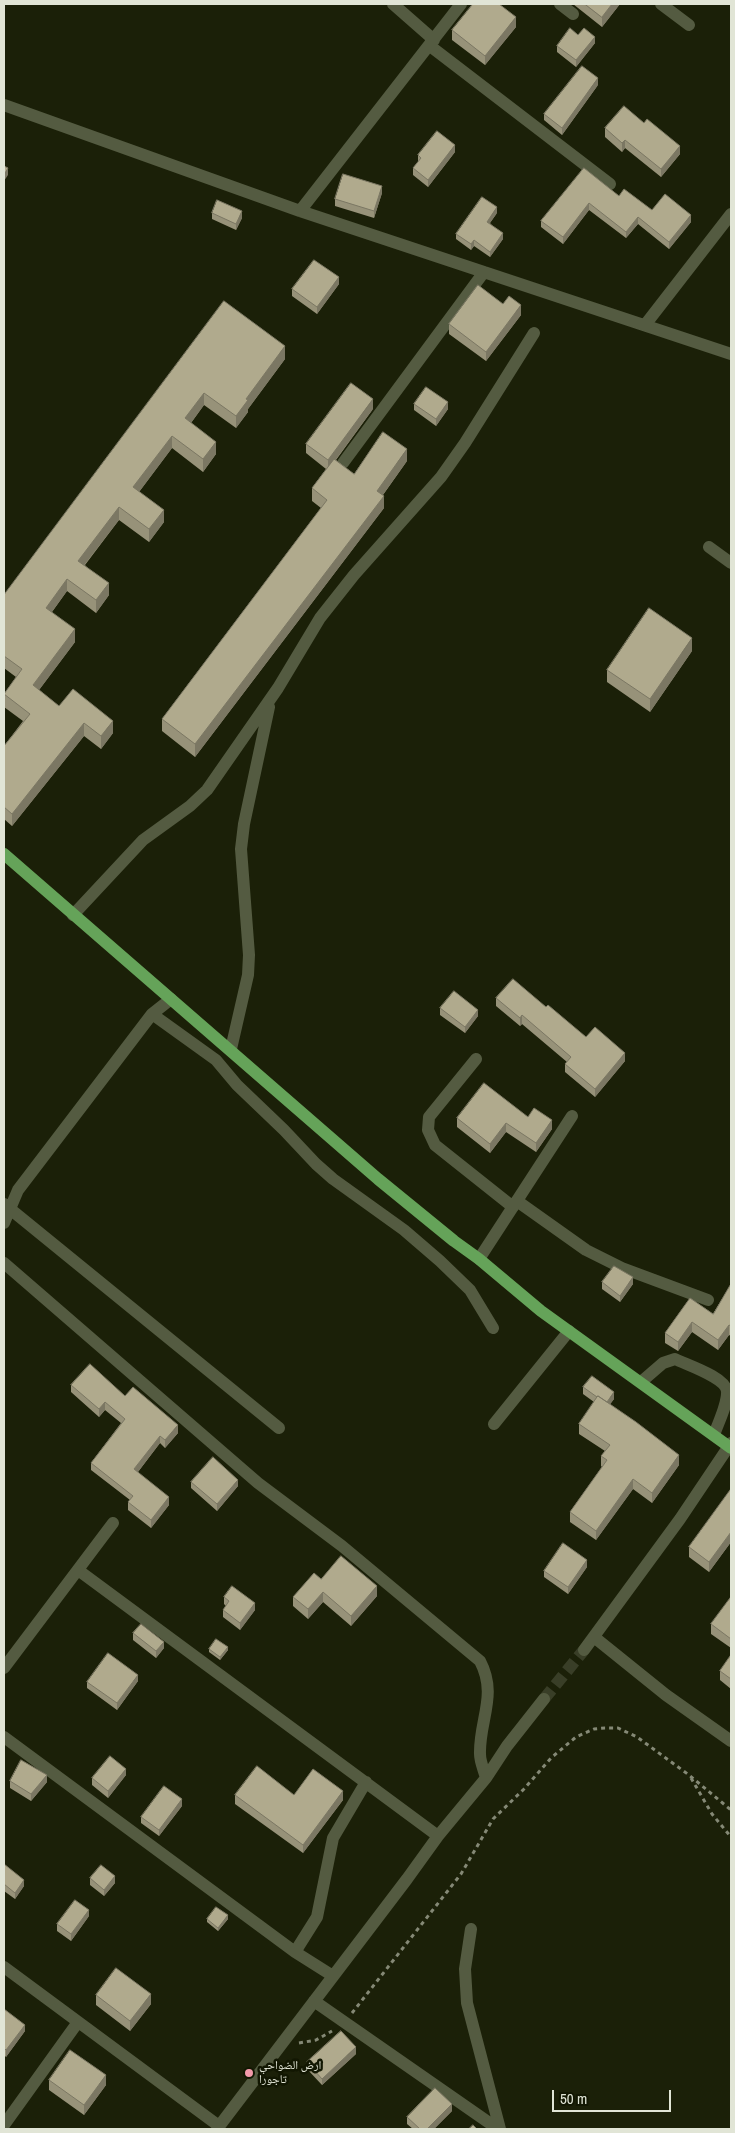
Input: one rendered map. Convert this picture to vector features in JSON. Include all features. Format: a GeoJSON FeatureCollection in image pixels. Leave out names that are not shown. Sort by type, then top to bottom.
{"type":"FeatureCollection","features":[{"type":"Feature","properties":{"kind":"main road"},"geometry":{"type":"LineString","coordinates":[[4,854],[378,1179],[454,1241],[479,1259],[541,1311],[730,1446]]}},
{"type":"Feature","properties":{"kind":"street"},"geometry":{"type":"LineString","coordinates":[[393,4],[432,43],[610,184]]}},
{"type":"Feature","properties":{"kind":"street"},"geometry":{"type":"LineString","coordinates":[[300,211],[461,4]]}},
{"type":"Feature","properties":{"kind":"street"},"geometry":{"type":"LineString","coordinates":[[560,4],[573,14]]}},
{"type":"Feature","properties":{"kind":"street"},"geometry":{"type":"LineString","coordinates":[[661,4],[689,26]]}},
{"type":"Feature","properties":{"kind":"street"},"geometry":{"type":"LineString","coordinates":[[4,105],[300,211],[731,354]]}},
{"type":"Feature","properties":{"kind":"street"},"geometry":{"type":"LineString","coordinates":[[644,325],[731,214]]}},
{"type":"Feature","properties":{"kind":"street"},"geometry":{"type":"LineString","coordinates":[[343,463],[484,272]]}},
{"type":"Feature","properties":{"kind":"street"},"geometry":{"type":"LineString","coordinates":[[73,915],[143,840],[190,806],[207,790],[270,700],[320,618],[354,574],[441,477],[465,443],[534,332]]}},
{"type":"Feature","properties":{"kind":"street"},"geometry":{"type":"LineString","coordinates":[[709,547],[731,563]]}},
{"type":"Feature","properties":{"kind":"street"},"geometry":{"type":"LineString","coordinates":[[230,1049],[248,975],[249,955],[241,849],[244,824],[270,700]]}},
{"type":"Feature","properties":{"kind":"street"},"geometry":{"type":"LineString","coordinates":[[4,1222],[7,1207],[18,1190],[152,1014],[171,999]]}},
{"type":"Feature","properties":{"kind":"street"},"geometry":{"type":"LineString","coordinates":[[152,1014],[216,1060],[238,1085],[333,1179],[404,1230],[440,1260],[470,1290],[493,1328]]}},
{"type":"Feature","properties":{"kind":"street"},"geometry":{"type":"LineString","coordinates":[[476,1059],[429,1118],[428,1130],[435,1145],[515,1204],[586,1250],[622,1268],[708,1300]]}},
{"type":"Feature","properties":{"kind":"street"},"geometry":{"type":"LineString","coordinates":[[479,1259],[572,1116]]}},
{"type":"Feature","properties":{"kind":"street"},"geometry":{"type":"LineString","coordinates":[[7,1207],[279,1428]]}},
{"type":"Feature","properties":{"kind":"street"},"geometry":{"type":"LineString","coordinates":[[4,1263],[258,1484],[342,1546],[480,1661],[487,1674],[489,1691],[480,1756],[486,1778]]}},
{"type":"Feature","properties":{"kind":"street"},"geometry":{"type":"LineString","coordinates":[[494,1424],[569,1331]]}},
{"type":"Feature","properties":{"kind":"street"},"geometry":{"type":"LineString","coordinates":[[641,1382],[663,1363],[675,1359],[721,1381],[727,1390],[714,1435]]}},
{"type":"Feature","properties":{"kind":"street"},"geometry":{"type":"LineString","coordinates":[[584,1650],[680,1519],[730,1446]]}},
{"type":"Feature","properties":{"kind":"street"},"geometry":{"type":"LineString","coordinates":[[4,1668],[113,1523]]}},
{"type":"Feature","properties":{"kind":"street"},"geometry":{"type":"LineString","coordinates":[[78,1570],[438,1836]]}},
{"type":"Feature","properties":{"kind":"street"},"geometry":{"type":"LineString","coordinates":[[594,1637],[666,1695],[731,1741]]}},
{"type":"Feature","properties":{"kind":"street"},"geometry":{"type":"LineString","coordinates":[[4,1967],[218,2128],[438,1836],[486,1778],[507,1746],[544,1699]]}},
{"type":"Feature","properties":{"kind":"street"},"geometry":{"type":"LineString","coordinates":[[4,1737],[295,1952],[333,1976]]}},
{"type":"Feature","properties":{"kind":"street"},"geometry":{"type":"LineString","coordinates":[[295,1952],[316,1917],[333,1838],[366,1782]]}},
{"type":"Feature","properties":{"kind":"street"},"geometry":{"type":"LineString","coordinates":[[471,1929],[465,1969],[467,2003],[499,2129]]}},
{"type":"Feature","properties":{"kind":"street"},"geometry":{"type":"LineString","coordinates":[[314,2001],[499,2129]]}},
{"type":"Feature","properties":{"kind":"street"},"geometry":{"type":"LineString","coordinates":[[4,2125],[78,2022]]}},
{"type":"Feature","properties":{"kind":"path"},"geometry":{"type":"LineString","coordinates":[[280,2046],[316,2040],[344,2021],[461,1874],[493,1819],[524,1790],[550,1758],[576,1737],[594,1729],[618,1728],[637,1737],[689,1775],[731,1810]]}},
{"type":"Feature","properties":{"kind":"path"},"geometry":{"type":"LineString","coordinates":[[689,1775],[712,1814],[731,1837]]}},
{"type":"Feature","properties":{"kind":"building"},"geometry":{"type":"Polygon","coordinates":[[[473,4],[499,4],[516,17],[485,56],[452,30],[473,4]]]}},
{"type":"Feature","properties":{"kind":"building"},"geometry":{"type":"Polygon","coordinates":[[[585,4],[612,4],[602,17],[585,4]]]}},
{"type":"Feature","properties":{"kind":"building"},"geometry":{"type":"Polygon","coordinates":[[[570,28],[578,35],[584,28],[595,37],[576,60],[557,46],[570,28]]]}},
{"type":"Feature","properties":{"kind":"building"},"geometry":{"type":"Polygon","coordinates":[[[582,66],[598,78],[562,128],[544,114],[582,66]]]}},
{"type":"Feature","properties":{"kind":"building"},"geometry":{"type":"Polygon","coordinates":[[[624,106],[644,123],[647,119],[680,146],[661,169],[625,140],[622,143],[605,128],[624,106]]]}},
{"type":"Feature","properties":{"kind":"building"},"geometry":{"type":"Polygon","coordinates":[[[437,131],[455,145],[428,180],[413,168],[421,158],[418,155],[437,131]]]}},
{"type":"Feature","properties":{"kind":"building"},"geometry":{"type":"Polygon","coordinates":[[[4,166],[8,168],[4,175],[4,166]]]}},
{"type":"Feature","properties":{"kind":"building"},"geometry":{"type":"Polygon","coordinates":[[[584,168],[619,196],[624,189],[652,210],[665,194],[691,215],[669,242],[638,217],[626,232],[589,203],[563,237],[541,221],[584,168]]]}},
{"type":"Feature","properties":{"kind":"building"},"geometry":{"type":"Polygon","coordinates":[[[343,174],[382,186],[374,211],[335,199],[343,174]]]}},
{"type":"Feature","properties":{"kind":"building"},"geometry":{"type":"Polygon","coordinates":[[[482,197],[497,207],[487,222],[503,233],[490,252],[474,240],[471,244],[456,234],[482,197]]]}},
{"type":"Feature","properties":{"kind":"building"},"geometry":{"type":"Polygon","coordinates":[[[217,200],[242,211],[236,224],[212,213],[217,200]]]}},
{"type":"Feature","properties":{"kind":"building"},"geometry":{"type":"Polygon","coordinates":[[[314,260],[339,277],[317,307],[292,289],[314,260]]]}},
{"type":"Feature","properties":{"kind":"building"},"geometry":{"type":"Polygon","coordinates":[[[478,285],[503,304],[509,296],[521,305],[486,352],[449,324],[478,285]]]}},
{"type":"Feature","properties":{"kind":"building"},"geometry":{"type":"Polygon","coordinates":[[[224,301],[285,346],[246,399],[248,400],[236,416],[204,393],[185,418],[216,442],[203,459],[172,436],[133,487],[164,510],[149,529],[119,507],[78,561],[109,583],[96,600],[67,579],[46,608],[75,629],[33,685],[59,706],[73,689],[113,721],[101,736],[84,723],[12,814],[4,807],[4,746],[30,714],[4,694],[22,669],[4,656],[4,595],[224,301]]]}},
{"type":"Feature","properties":{"kind":"building"},"geometry":{"type":"Polygon","coordinates":[[[351,383],[373,399],[328,460],[306,444],[351,383]]]}},
{"type":"Feature","properties":{"kind":"building"},"geometry":{"type":"Polygon","coordinates":[[[426,387],[448,402],[436,419],[414,404],[426,387]]]}},
{"type":"Feature","properties":{"kind":"building"},"geometry":{"type":"Polygon","coordinates":[[[383,432],[407,449],[377,491],[384,496],[195,744],[162,719],[327,500],[312,488],[334,459],[354,474],[383,432]]]}},
{"type":"Feature","properties":{"kind":"building"},"geometry":{"type":"Polygon","coordinates":[[[649,608],[692,638],[650,699],[607,670],[649,608]]]}},
{"type":"Feature","properties":{"kind":"building"},"geometry":{"type":"Polygon","coordinates":[[[513,979],[586,1037],[595,1027],[625,1053],[595,1089],[565,1064],[571,1057],[522,1015],[520,1018],[496,998],[513,979]]]}},
{"type":"Feature","properties":{"kind":"building"},"geometry":{"type":"Polygon","coordinates":[[[454,991],[478,1010],[465,1027],[440,1008],[454,991]]]}},
{"type":"Feature","properties":{"kind":"building"},"geometry":{"type":"Polygon","coordinates":[[[484,1083],[528,1117],[534,1108],[552,1120],[536,1143],[506,1123],[490,1144],[457,1118],[484,1083]]]}},
{"type":"Feature","properties":{"kind":"building"},"geometry":{"type":"Polygon","coordinates":[[[614,1266],[633,1277],[620,1296],[602,1282],[614,1266]]]}},
{"type":"Feature","properties":{"kind":"building"},"geometry":{"type":"Polygon","coordinates":[[[731,1284],[731,1326],[729,1325],[718,1340],[692,1322],[678,1342],[665,1333],[690,1298],[713,1314],[731,1284]]]}},
{"type":"Feature","properties":{"kind":"building"},"geometry":{"type":"Polygon","coordinates":[[[90,1364],[125,1396],[133,1387],[178,1425],[165,1440],[160,1436],[134,1469],[169,1497],[151,1520],[128,1502],[133,1496],[91,1463],[125,1419],[105,1402],[99,1409],[71,1385],[90,1364]]]}},
{"type":"Feature","properties":{"kind":"building"},"geometry":{"type":"Polygon","coordinates":[[[592,1376],[614,1392],[607,1402],[583,1387],[592,1376]]]}},
{"type":"Feature","properties":{"kind":"building"},"geometry":{"type":"Polygon","coordinates":[[[598,1396],[679,1455],[652,1493],[633,1479],[596,1531],[570,1512],[607,1460],[601,1456],[610,1445],[579,1424],[598,1396]]]}},
{"type":"Feature","properties":{"kind":"building"},"geometry":{"type":"Polygon","coordinates":[[[213,1457],[238,1480],[217,1504],[191,1482],[213,1457]]]}},
{"type":"Feature","properties":{"kind":"building"},"geometry":{"type":"Polygon","coordinates":[[[731,1489],[731,1532],[709,1562],[689,1547],[731,1489]]]}},
{"type":"Feature","properties":{"kind":"building"},"geometry":{"type":"Polygon","coordinates":[[[563,1543],[587,1560],[568,1587],[544,1571],[563,1543]]]}},
{"type":"Feature","properties":{"kind":"building"},"geometry":{"type":"Polygon","coordinates":[[[341,1556],[377,1586],[351,1616],[323,1592],[308,1609],[293,1597],[314,1573],[321,1579],[341,1556]]]}},
{"type":"Feature","properties":{"kind":"building"},"geometry":{"type":"Polygon","coordinates":[[[232,1586],[255,1603],[240,1623],[223,1610],[229,1601],[224,1597],[232,1586]]]}},
{"type":"Feature","properties":{"kind":"building"},"geometry":{"type":"Polygon","coordinates":[[[731,1597],[731,1639],[711,1624],[731,1597]]]}},
{"type":"Feature","properties":{"kind":"building"},"geometry":{"type":"Polygon","coordinates":[[[141,1624],[164,1642],[156,1651],[133,1633],[141,1624]]]}},
{"type":"Feature","properties":{"kind":"building"},"geometry":{"type":"Polygon","coordinates":[[[216,1639],[228,1647],[220,1657],[209,1649],[216,1639]]]}},
{"type":"Feature","properties":{"kind":"building"},"geometry":{"type":"Polygon","coordinates":[[[108,1653],[138,1675],[117,1703],[87,1682],[108,1653]]]}},
{"type":"Feature","properties":{"kind":"building"},"geometry":{"type":"Polygon","coordinates":[[[731,1655],[731,1679],[720,1671],[731,1655]]]}},
{"type":"Feature","properties":{"kind":"building"},"geometry":{"type":"Polygon","coordinates":[[[110,1756],[126,1769],[108,1791],[92,1778],[110,1756]]]}},
{"type":"Feature","properties":{"kind":"building"},"geometry":{"type":"Polygon","coordinates":[[[21,1760],[47,1775],[31,1794],[10,1781],[21,1760]]]}},
{"type":"Feature","properties":{"kind":"building"},"geometry":{"type":"Polygon","coordinates":[[[257,1766],[294,1795],[313,1769],[343,1791],[303,1845],[235,1795],[257,1766]]]}},
{"type":"Feature","properties":{"kind":"building"},"geometry":{"type":"Polygon","coordinates":[[[164,1786],[182,1799],[159,1830],[141,1817],[164,1786]]]}},
{"type":"Feature","properties":{"kind":"building"},"geometry":{"type":"Polygon","coordinates":[[[4,1864],[24,1880],[15,1893],[4,1884],[4,1864]]]}},
{"type":"Feature","properties":{"kind":"building"},"geometry":{"type":"Polygon","coordinates":[[[101,1865],[115,1876],[104,1890],[90,1878],[101,1865]]]}},
{"type":"Feature","properties":{"kind":"building"},"geometry":{"type":"Polygon","coordinates":[[[75,1900],[89,1910],[71,1934],[57,1924],[75,1900]]]}},
{"type":"Feature","properties":{"kind":"building"},"geometry":{"type":"Polygon","coordinates":[[[216,1907],[228,1915],[218,1928],[207,1919],[216,1907]]]}},
{"type":"Feature","properties":{"kind":"building"},"geometry":{"type":"Polygon","coordinates":[[[116,1968],[151,1994],[130,2021],[96,1995],[116,1968]]]}},
{"type":"Feature","properties":{"kind":"building"},"geometry":{"type":"Polygon","coordinates":[[[4,2009],[25,2025],[6,2050],[4,2048],[4,2009]]]}},
{"type":"Feature","properties":{"kind":"building"},"geometry":{"type":"Polygon","coordinates":[[[341,2031],[356,2047],[322,2079],[307,2062],[341,2031]]]}},
{"type":"Feature","properties":{"kind":"building"},"geometry":{"type":"Polygon","coordinates":[[[70,2050],[106,2075],[84,2105],[49,2080],[70,2050]]]}},
{"type":"Feature","properties":{"kind":"building"},"geometry":{"type":"Polygon","coordinates":[[[435,2088],[452,2104],[427,2129],[420,2129],[407,2117],[435,2088]]]}},
{"type":"Feature","properties":{"kind":"building"},"geometry":{"type":"Polygon","coordinates":[[[473,2125],[477,2129],[469,2129],[473,2125]]]}},
{"type":"Feature","properties":{"kind":"tunnel"},"geometry":{"type":"LineString","coordinates":[[544,1699],[584,1650]]}},
{"type":"Feature","properties":{"kind":"place","name":"ارض الضواحي تاجورا"},"geometry":{"type":"Point","coordinates":[249,2073]}}]}
